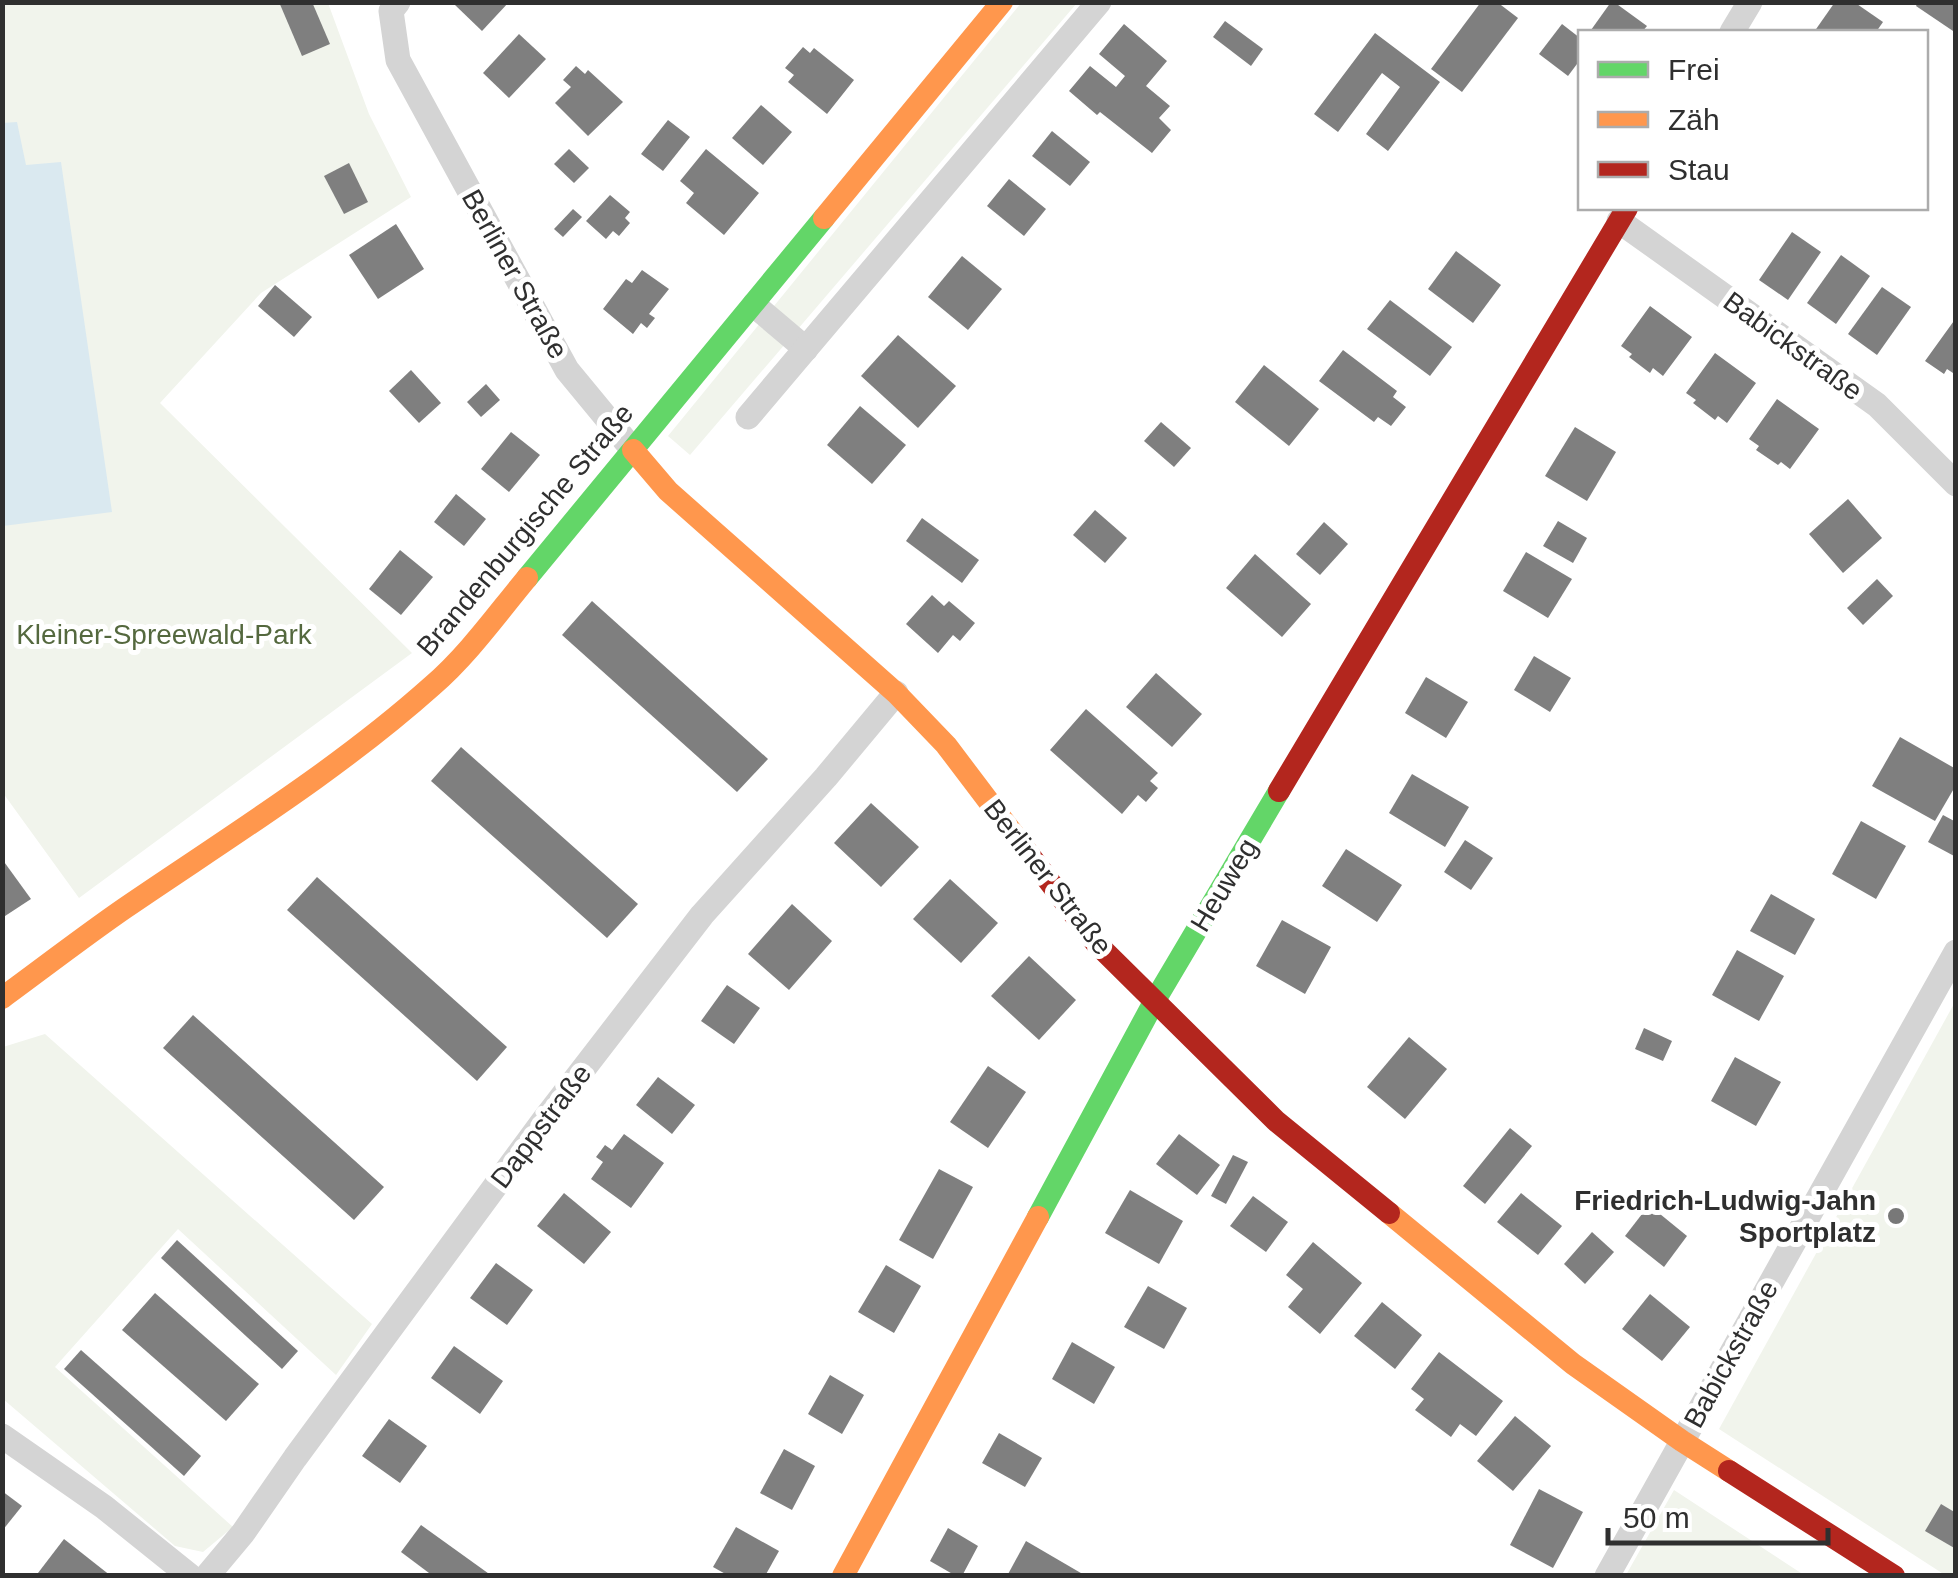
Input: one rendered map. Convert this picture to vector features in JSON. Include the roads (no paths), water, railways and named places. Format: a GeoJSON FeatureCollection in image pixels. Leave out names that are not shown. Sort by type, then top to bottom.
{"type":"FeatureCollection","features":[{"type":"Feature","properties":{"kind":"street","name":"Brandenburgische Straße"},"geometry":{"type":"LineString","coordinates":[[2,998],[119,912],[298,790],[435,684],[754,305],[1002,2]]}},
{"type":"Feature","properties":{"kind":"street"},"geometry":{"type":"LineString","coordinates":[[748,417],[1099,2]]}},
{"type":"Feature","properties":{"kind":"street"},"geometry":{"type":"LineString","coordinates":[[1733,30],[1750,2]]}},
{"type":"Feature","properties":{"kind":"street","name":"Berliner Straße"},"geometry":{"type":"LineString","coordinates":[[395,7],[398,60],[567,370],[668,491],[896,694],[946,746],[1096,943],[1276,1121],[1573,1364],[1682,1441],[1894,1576]]}},
{"type":"Feature","properties":{"kind":"street","name":"Babickstraße"},"geometry":{"type":"LineString","coordinates":[[1623,214],[1876,406],[1956,484]]}},
{"type":"Feature","properties":{"kind":"street","name":"Heuweg"},"geometry":{"type":"LineString","coordinates":[[843,1576],[1154,1002],[1623,214]]}},
{"type":"Feature","properties":{"kind":"street"},"geometry":{"type":"LineString","coordinates":[[754,305],[806,349]]}},
{"type":"Feature","properties":{"kind":"street","name":"Dappstraße"},"geometry":{"type":"LineString","coordinates":[[208,1576],[544,1120],[702,914],[896,694]]}},
{"type":"Feature","properties":{"kind":"street","name":"Babickstraße"},"geometry":{"type":"LineString","coordinates":[[1608,1576],[1956,952]]}},
{"type":"Feature","properties":{"kind":"street"},"geometry":{"type":"LineString","coordinates":[[2,1436],[104,1506],[190,1576]]}},
{"type":"Feature","properties":{"kind":"place","name":"Friedrich-Ludwig-Jahn Sportplatz"},"geometry":{"type":"Point","coordinates":[1896,1216]}},
{"type":"Feature","properties":{"kind":"park label","name":"Kleiner-Spreewald-Park"},"geometry":{"type":"Point","coordinates":[164,634]}}]}
